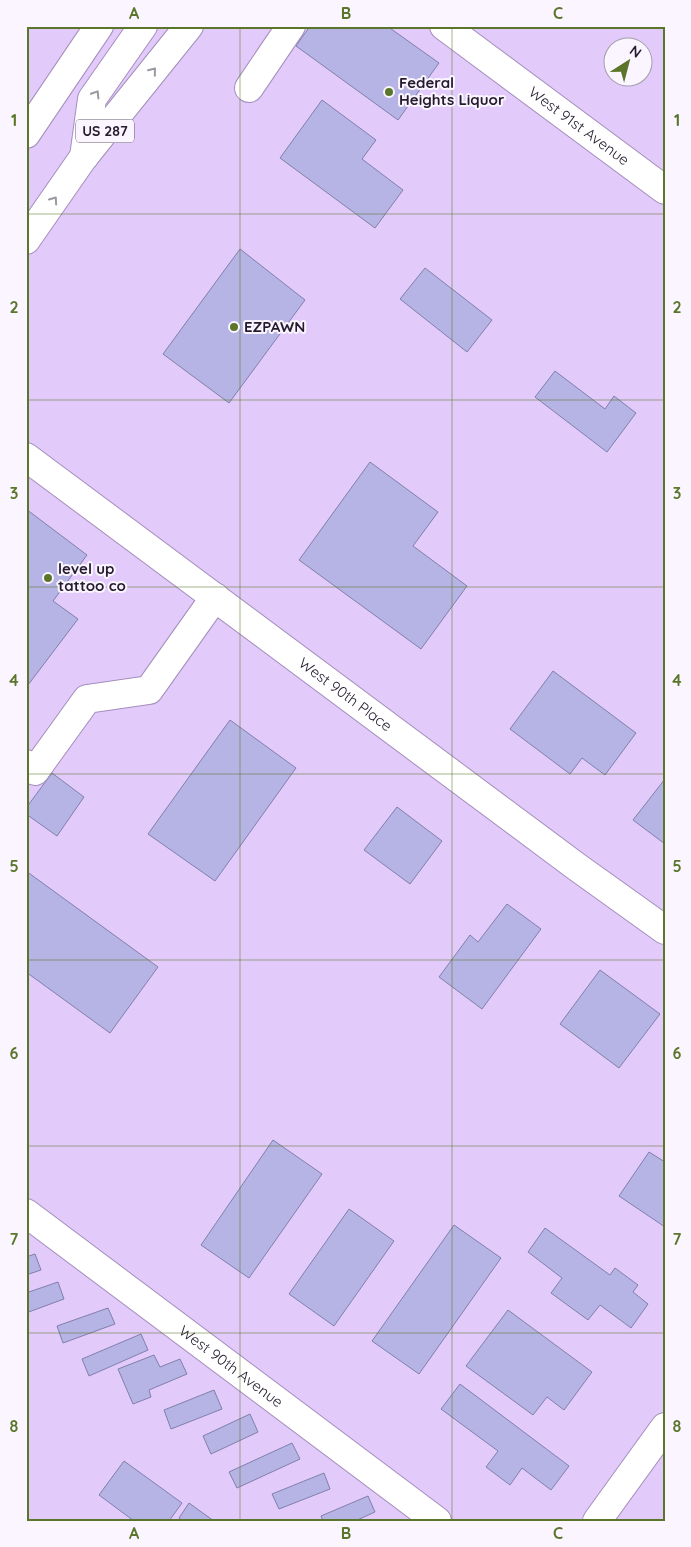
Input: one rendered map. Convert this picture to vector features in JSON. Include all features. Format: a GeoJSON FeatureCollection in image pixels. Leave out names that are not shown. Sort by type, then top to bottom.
{"type":"FeatureCollection","features":[{"type":"Feature","properties":{"kind":"street"},"geometry":{"type":"LineString","coordinates":[[26,134],[99,26]]}},
{"type":"Feature","properties":{"kind":"street"},"geometry":{"type":"LineString","coordinates":[[84,158],[92,99],[143,26]]}},
{"type":"Feature","properties":{"kind":"street","name":"US 287"},"geometry":{"type":"LineString","coordinates":[[26,240],[84,158],[189,26]]}},
{"type":"Feature","properties":{"kind":"street"},"geometry":{"type":"LineString","coordinates":[[249,88],[291,26]]}},
{"type":"Feature","properties":{"kind":"street","name":"West 91st Avenue"},"geometry":{"type":"LineString","coordinates":[[444,26],[665,190]]}},
{"type":"Feature","properties":{"kind":"street","name":"West 90th Place"},"geometry":{"type":"LineString","coordinates":[[26,457],[577,867],[665,930]]}},
{"type":"Feature","properties":{"kind":"street"},"geometry":{"type":"LineString","coordinates":[[26,764],[35,771],[87,699],[149,690],[215,597]]}},
{"type":"Feature","properties":{"kind":"street","name":"West 90th Avenue"},"geometry":{"type":"LineString","coordinates":[[26,1213],[437,1521]]}},
{"type":"Feature","properties":{"kind":"street"},"geometry":{"type":"LineString","coordinates":[[598,1521],[665,1427]]}},
{"type":"Feature","properties":{"kind":"building","name":"Federal Heights Liquor"},"geometry":{"type":"Polygon","coordinates":[[[310,26],[387,26],[439,63],[398,120],[296,46],[310,26]]]}},
{"type":"Feature","properties":{"kind":"building"},"geometry":{"type":"Polygon","coordinates":[[[322,100],[376,140],[362,159],[403,190],[375,228],[280,158],[322,100]]]}},
{"type":"Feature","properties":{"kind":"building","name":"EZPAWN"},"geometry":{"type":"Polygon","coordinates":[[[240,249],[305,300],[229,403],[163,354],[240,249]]]}},
{"type":"Feature","properties":{"kind":"building"},"geometry":{"type":"Polygon","coordinates":[[[425,268],[492,320],[467,352],[400,299],[425,268]]]}},
{"type":"Feature","properties":{"kind":"building"},"geometry":{"type":"Polygon","coordinates":[[[555,371],[605,409],[614,396],[636,413],[607,452],[535,397],[555,371]]]}},
{"type":"Feature","properties":{"kind":"building"},"geometry":{"type":"Polygon","coordinates":[[[370,462],[438,512],[413,546],[467,586],[421,649],[299,560],[370,462]]]}},
{"type":"Feature","properties":{"kind":"building","name":"level up tattoo co"},"geometry":{"type":"Polygon","coordinates":[[[26,509],[87,555],[53,601],[78,619],[28,685],[26,683],[26,509]]]}},
{"type":"Feature","properties":{"kind":"building"},"geometry":{"type":"Polygon","coordinates":[[[553,671],[636,733],[605,775],[582,758],[570,774],[510,729],[553,671]]]}},
{"type":"Feature","properties":{"kind":"building"},"geometry":{"type":"Polygon","coordinates":[[[230,720],[296,768],[215,881],[148,834],[230,720]]]}},
{"type":"Feature","properties":{"kind":"building"},"geometry":{"type":"Polygon","coordinates":[[[52,773],[84,797],[57,836],[26,814],[26,808],[52,773]]]}},
{"type":"Feature","properties":{"kind":"building"},"geometry":{"type":"Polygon","coordinates":[[[665,779],[665,844],[633,820],[665,779]]]}},
{"type":"Feature","properties":{"kind":"building"},"geometry":{"type":"Polygon","coordinates":[[[397,807],[442,841],[410,884],[364,850],[397,807]]]}},
{"type":"Feature","properties":{"kind":"building"},"geometry":{"type":"Polygon","coordinates":[[[26,871],[158,967],[110,1033],[26,972],[26,871]]]}},
{"type":"Feature","properties":{"kind":"building"},"geometry":{"type":"Polygon","coordinates":[[[507,904],[541,929],[482,1009],[439,977],[470,935],[478,942],[507,904]]]}},
{"type":"Feature","properties":{"kind":"building"},"geometry":{"type":"Polygon","coordinates":[[[600,970],[660,1014],[619,1068],[560,1024],[600,970]]]}},
{"type":"Feature","properties":{"kind":"building"},"geometry":{"type":"Polygon","coordinates":[[[273,1140],[322,1174],[249,1278],[201,1245],[273,1140]]]}},
{"type":"Feature","properties":{"kind":"building"},"geometry":{"type":"Polygon","coordinates":[[[649,1152],[665,1162],[665,1227],[619,1196],[649,1152]]]}},
{"type":"Feature","properties":{"kind":"building"},"geometry":{"type":"Polygon","coordinates":[[[349,1209],[394,1241],[334,1326],[289,1294],[349,1209]]]}},
{"type":"Feature","properties":{"kind":"building"},"geometry":{"type":"Polygon","coordinates":[[[454,1225],[501,1258],[419,1374],[372,1341],[454,1225]]]}},
{"type":"Feature","properties":{"kind":"building"},"geometry":{"type":"Polygon","coordinates":[[[545,1228],[610,1275],[615,1268],[638,1285],[633,1292],[648,1304],[631,1328],[600,1305],[588,1320],[551,1293],[562,1278],[528,1252],[545,1228]]]}},
{"type":"Feature","properties":{"kind":"building"},"geometry":{"type":"Polygon","coordinates":[[[35,1254],[41,1270],[26,1275],[26,1257],[35,1254]]]}},
{"type":"Feature","properties":{"kind":"building"},"geometry":{"type":"Polygon","coordinates":[[[58,1282],[64,1299],[26,1313],[26,1293],[58,1282]]]}},
{"type":"Feature","properties":{"kind":"building"},"geometry":{"type":"Polygon","coordinates":[[[108,1308],[115,1324],[63,1343],[57,1326],[108,1308]]]}},
{"type":"Feature","properties":{"kind":"building"},"geometry":{"type":"Polygon","coordinates":[[[508,1310],[592,1372],[564,1410],[547,1397],[533,1415],[466,1366],[508,1310]]]}},
{"type":"Feature","properties":{"kind":"building"},"geometry":{"type":"Polygon","coordinates":[[[141,1334],[148,1350],[89,1376],[82,1359],[141,1334]]]}},
{"type":"Feature","properties":{"kind":"building"},"geometry":{"type":"Polygon","coordinates":[[[154,1355],[160,1367],[180,1359],[187,1374],[149,1390],[151,1397],[133,1404],[118,1369],[154,1355]]]}},
{"type":"Feature","properties":{"kind":"building"},"geometry":{"type":"Polygon","coordinates":[[[460,1384],[569,1466],[551,1490],[522,1468],[510,1485],[486,1467],[498,1451],[441,1409],[460,1384]]]}},
{"type":"Feature","properties":{"kind":"building"},"geometry":{"type":"Polygon","coordinates":[[[214,1390],[222,1409],[171,1429],[164,1410],[214,1390]]]}},
{"type":"Feature","properties":{"kind":"building"},"geometry":{"type":"Polygon","coordinates":[[[250,1414],[258,1432],[211,1454],[203,1436],[250,1414]]]}},
{"type":"Feature","properties":{"kind":"building"},"geometry":{"type":"Polygon","coordinates":[[[292,1443],[300,1459],[237,1488],[229,1472],[292,1443]]]}},
{"type":"Feature","properties":{"kind":"building"},"geometry":{"type":"Polygon","coordinates":[[[124,1461],[182,1503],[169,1521],[134,1521],[99,1495],[124,1461]]]}},
{"type":"Feature","properties":{"kind":"building"},"geometry":{"type":"Polygon","coordinates":[[[324,1473],[330,1489],[279,1509],[272,1494],[324,1473]]]}},
{"type":"Feature","properties":{"kind":"building"},"geometry":{"type":"Polygon","coordinates":[[[368,1496],[375,1512],[355,1521],[323,1521],[321,1516],[368,1496]]]}},
{"type":"Feature","properties":{"kind":"building"},"geometry":{"type":"Polygon","coordinates":[[[189,1503],[214,1521],[183,1521],[179,1518],[189,1503]]]}},
{"type":"Feature","properties":{"kind":"place","name":"Federal Heights Liquor"},"geometry":{"type":"Point","coordinates":[389,92]}},
{"type":"Feature","properties":{"kind":"place","name":"EZPAWN"},"geometry":{"type":"Point","coordinates":[234,327]}},
{"type":"Feature","properties":{"kind":"place","name":"level up tattoo co"},"geometry":{"type":"Point","coordinates":[48,578]}}]}
